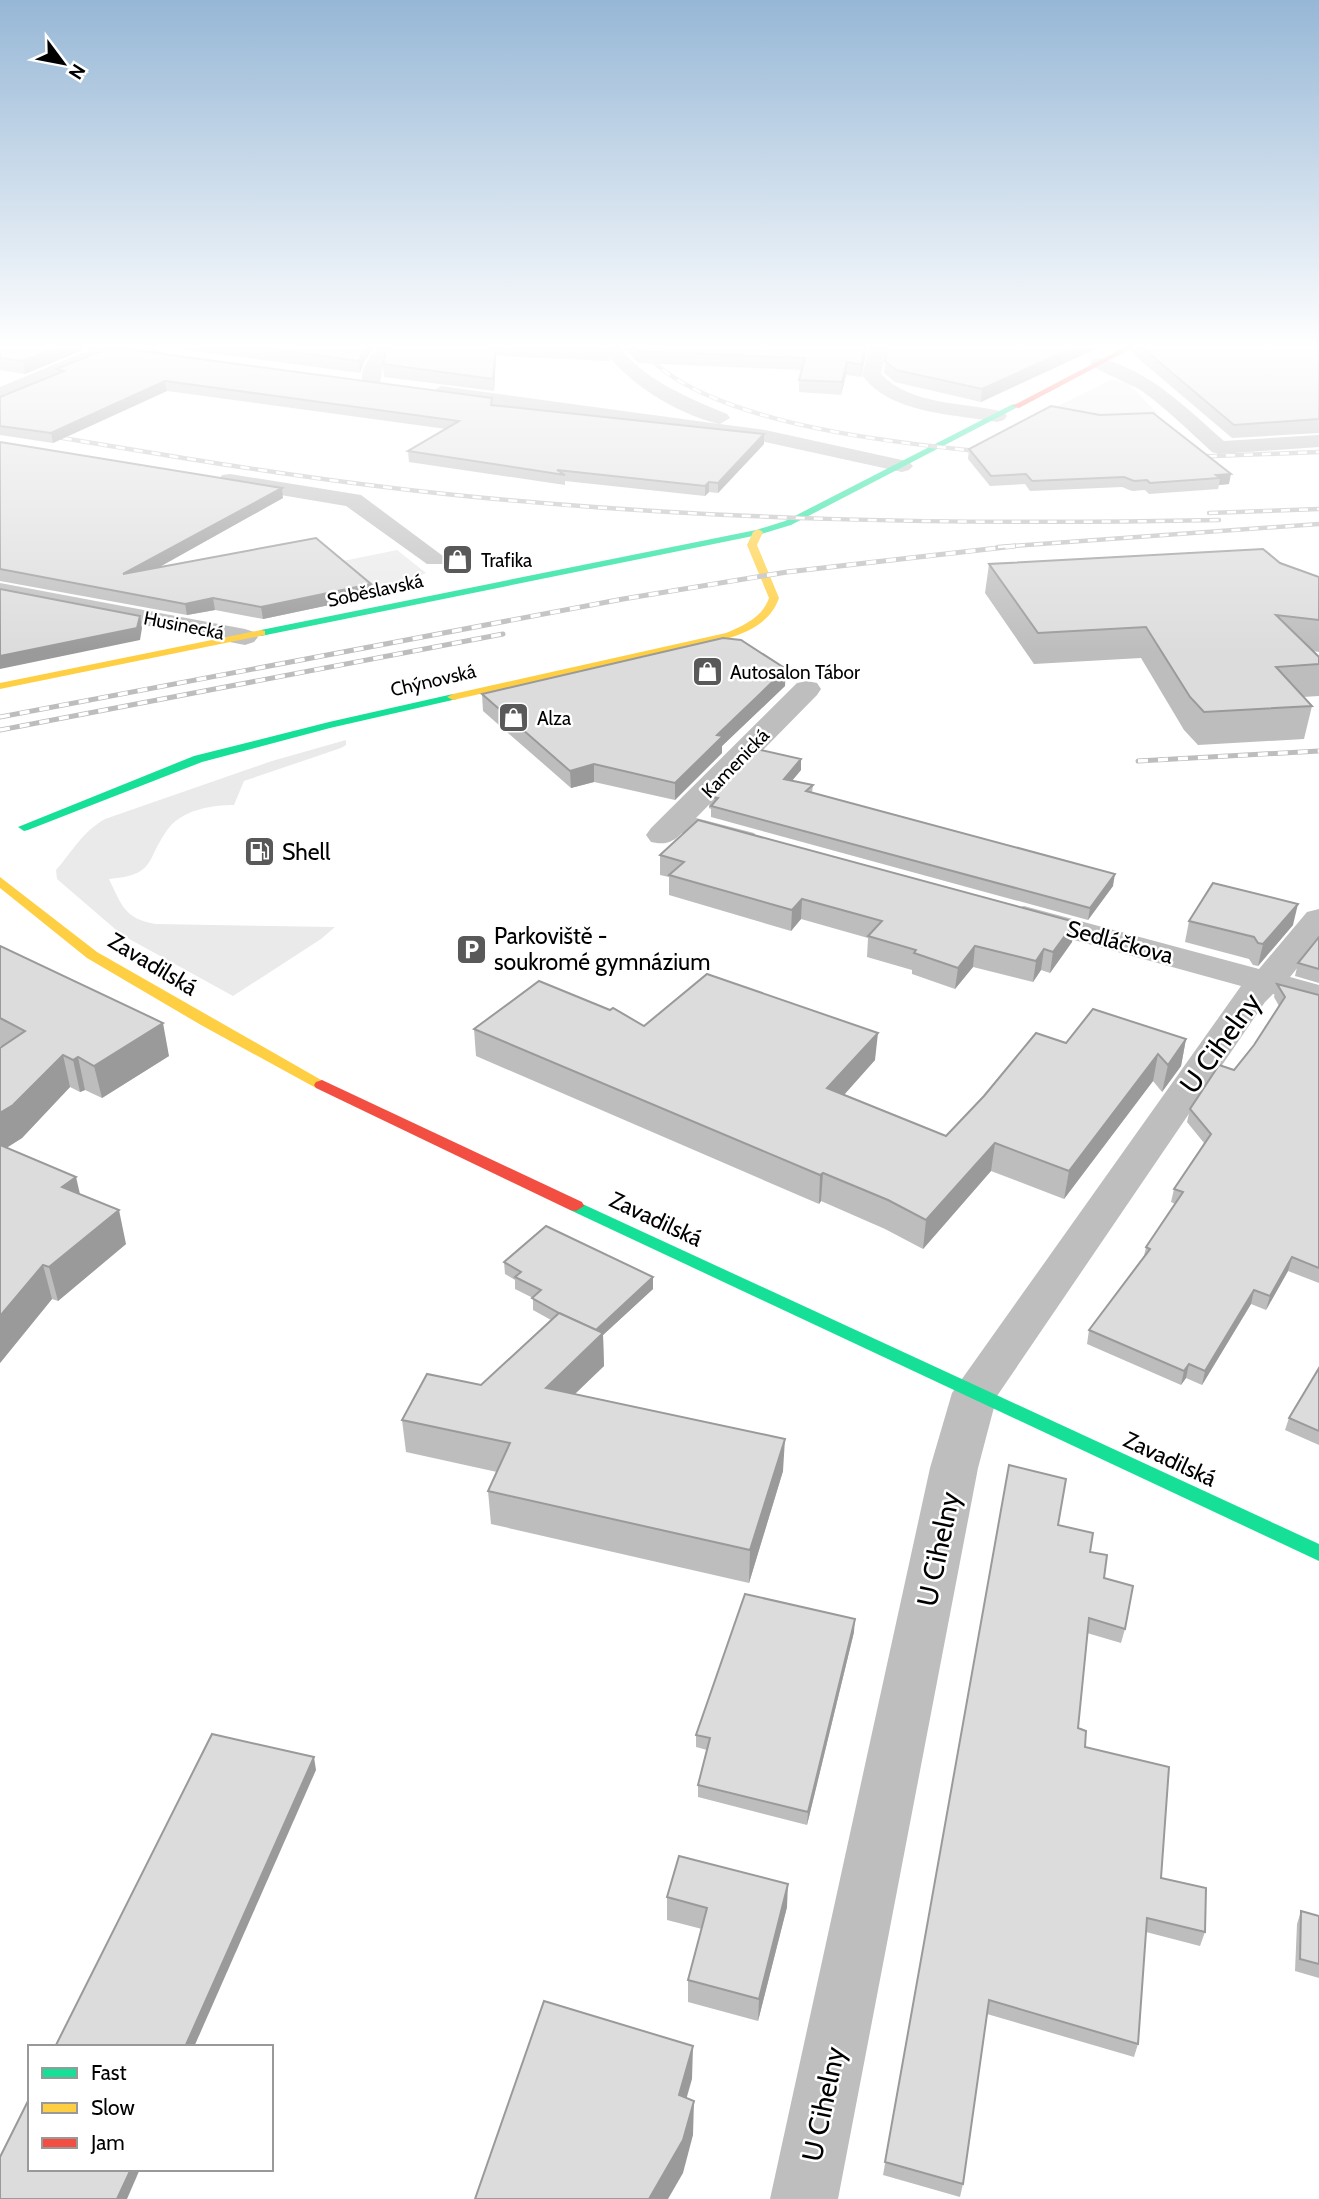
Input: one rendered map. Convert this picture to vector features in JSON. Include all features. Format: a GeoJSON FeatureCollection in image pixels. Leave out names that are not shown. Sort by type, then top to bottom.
{"type":"FeatureCollection","features":[{"type":"Feature","properties":{"kind":"main road","name":"Soběslavská"},"geometry":{"type":"LineString","coordinates":[[0,686],[758,532],[788,523],[937,448]]}},
{"type":"Feature","properties":{"kind":"main road","name":"Chýnovská"},"geometry":{"type":"LineString","coordinates":[[30,845],[30,836],[18,824],[198,759],[329,725],[729,635],[763,617],[775,600],[774,591],[752,545],[758,532]]}},
{"type":"Feature","properties":{"kind":"main road","name":"Zavadilská"},"geometry":{"type":"LineString","coordinates":[[0,881],[92,955],[206,1022],[358,1104],[1319,1553]]}},
{"type":"Feature","properties":{"kind":"street"},"geometry":{"type":"LineString","coordinates":[[818,448],[902,466]]}},
{"type":"Feature","properties":{"kind":"street"},"geometry":{"type":"LineString","coordinates":[[203,475],[353,500],[435,559]]}},
{"type":"Feature","properties":{"kind":"street","name":"Husinecká"},"geometry":{"type":"LineString","coordinates":[[0,590],[245,637]]}},
{"type":"Feature","properties":{"kind":"street","name":"Kamenická"},"geometry":{"type":"LineString","coordinates":[[771,847],[670,828],[807,689]]}},
{"type":"Feature","properties":{"kind":"street","name":"Sedláčkova"},"geometry":{"type":"LineString","coordinates":[[998,909],[1319,996]]}},
{"type":"Feature","properties":{"kind":"street","name":"U Cihelny"},"geometry":{"type":"LineString","coordinates":[[804,2199],[954,1468],[975,1393],[1252,995],[1319,919]]}},
{"type":"Feature","properties":{"kind":"shaded area"},"geometry":{"type":"Polygon","coordinates":[[[397,550],[426,573],[372,596],[333,563],[397,550]]]}},
{"type":"Feature","properties":{"kind":"shaded area"},"geometry":{"type":"Polygon","coordinates":[[[346,740],[346,745],[341,748],[244,781],[234,805],[207,808],[181,817],[168,829],[143,870],[109,879],[126,910],[146,922],[335,927],[233,996],[122,935],[57,879],[56,870],[84,836],[105,819],[272,761],[346,740]]]}},
{"type":"Feature","properties":{"kind":"building"},"geometry":{"type":"Polygon","coordinates":[[[0,448],[34,448],[282,488],[123,574],[316,538],[371,584],[261,607],[213,598],[185,604],[0,569],[0,448]]]}},
{"type":"Feature","properties":{"kind":"building"},"geometry":{"type":"Polygon","coordinates":[[[414,448],[751,448],[718,483],[709,482],[705,486],[557,470],[565,475],[408,451],[414,448]]]}},
{"type":"Feature","properties":{"kind":"building"},"geometry":{"type":"Polygon","coordinates":[[[1197,448],[1231,474],[1216,475],[1220,478],[1150,483],[1147,480],[1134,481],[1124,477],[1032,481],[1026,474],[991,476],[969,449],[1197,448]]]}},
{"type":"Feature","properties":{"kind":"building"},"geometry":{"type":"Polygon","coordinates":[[[1263,549],[1280,563],[1319,577],[1319,620],[1276,615],[1319,657],[1319,664],[1276,667],[1312,706],[1204,712],[1190,697],[1146,627],[1038,633],[989,564],[1263,549]]]}},
{"type":"Feature","properties":{"kind":"building"},"geometry":{"type":"Polygon","coordinates":[[[0,589],[140,616],[137,628],[0,656],[0,589]]]}},
{"type":"Feature","properties":{"kind":"building"},"geometry":{"type":"Polygon","coordinates":[[[723,638],[741,640],[786,669],[717,735],[723,736],[675,783],[594,764],[570,771],[482,694],[723,638]]]}},
{"type":"Feature","properties":{"kind":"building"},"geometry":{"type":"Polygon","coordinates":[[[756,749],[801,759],[784,779],[813,785],[806,791],[1115,874],[1090,908],[711,806],[718,798],[710,797],[756,749]]]}},
{"type":"Feature","properties":{"kind":"building"},"geometry":{"type":"Polygon","coordinates":[[[698,820],[1075,922],[1053,952],[1044,949],[1036,961],[975,946],[958,968],[914,953],[916,950],[868,936],[882,921],[802,899],[792,910],[669,875],[684,862],[660,855],[698,820]]]}},
{"type":"Feature","properties":{"kind":"building"},"geometry":{"type":"Polygon","coordinates":[[[1213,883],[1298,904],[1263,944],[1258,943],[1254,937],[1189,921],[1213,883]]]}},
{"type":"Feature","properties":{"kind":"building"},"geometry":{"type":"Polygon","coordinates":[[[1319,937],[1319,969],[1298,963],[1319,937]]]}},
{"type":"Feature","properties":{"kind":"building"},"geometry":{"type":"Polygon","coordinates":[[[0,946],[163,1023],[94,1066],[78,1057],[73,1060],[63,1055],[13,1105],[0,1113],[0,1048],[25,1031],[0,1018],[0,946]]]}},
{"type":"Feature","properties":{"kind":"building"},"geometry":{"type":"Polygon","coordinates":[[[707,974],[878,1033],[827,1088],[946,1136],[984,1096],[1036,1033],[1066,1043],[1093,1009],[1186,1039],[1168,1065],[1158,1054],[1069,1171],[995,1143],[926,1220],[888,1200],[823,1173],[820,1175],[474,1029],[539,981],[610,1010],[613,1008],[644,1026],[707,974]]]}},
{"type":"Feature","properties":{"kind":"building"},"geometry":{"type":"Polygon","coordinates":[[[1277,984],[1319,995],[1319,1268],[1292,1257],[1270,1296],[1254,1290],[1205,1371],[1189,1364],[1184,1371],[1089,1330],[1150,1249],[1146,1247],[1183,1192],[1174,1189],[1211,1134],[1190,1109],[1219,1065],[1234,1070],[1254,1045],[1285,997],[1277,984]]]}},
{"type":"Feature","properties":{"kind":"building"},"geometry":{"type":"Polygon","coordinates":[[[0,1145],[76,1177],[62,1187],[119,1210],[49,1267],[43,1265],[0,1316],[0,1145]]]}},
{"type":"Feature","properties":{"kind":"building"},"geometry":{"type":"Polygon","coordinates":[[[546,1226],[653,1277],[596,1330],[559,1313],[532,1298],[541,1290],[515,1277],[521,1272],[504,1262],[546,1226]]]}},
{"type":"Feature","properties":{"kind":"building"},"geometry":{"type":"Polygon","coordinates":[[[559,1313],[603,1333],[546,1388],[785,1439],[750,1550],[488,1491],[510,1443],[402,1420],[427,1374],[481,1385],[559,1313]]]}},
{"type":"Feature","properties":{"kind":"building"},"geometry":{"type":"Polygon","coordinates":[[[1319,1368],[1319,1431],[1289,1418],[1319,1368]]]}},
{"type":"Feature","properties":{"kind":"building"},"geometry":{"type":"Polygon","coordinates":[[[1009,1465],[1066,1479],[1058,1525],[1093,1533],[1090,1552],[1107,1555],[1104,1578],[1133,1586],[1125,1629],[1089,1618],[1078,1728],[1086,1731],[1085,1747],[1169,1767],[1161,1878],[1206,1888],[1205,1932],[1147,1918],[1138,2044],[989,2000],[963,2184],[885,2162],[1009,1465]]]}},
{"type":"Feature","properties":{"kind":"building"},"geometry":{"type":"Polygon","coordinates":[[[745,1594],[855,1619],[808,1812],[698,1785],[710,1738],[696,1735],[745,1594]]]}},
{"type":"Feature","properties":{"kind":"building"},"geometry":{"type":"Polygon","coordinates":[[[212,1734],[314,1757],[186,2045],[56,2045],[212,1734]]]}},
{"type":"Feature","properties":{"kind":"building"},"geometry":{"type":"Polygon","coordinates":[[[679,1856],[788,1884],[759,1999],[688,1980],[707,1908],[667,1897],[679,1856]]]}},
{"type":"Feature","properties":{"kind":"building"},"geometry":{"type":"Polygon","coordinates":[[[1301,1911],[1319,1916],[1319,1964],[1300,1959],[1301,1911]]]}},
{"type":"Feature","properties":{"kind":"building"},"geometry":{"type":"Polygon","coordinates":[[[544,2001],[693,2046],[679,2095],[694,2101],[683,2140],[649,2199],[475,2199],[544,2001]]]}},
{"type":"Feature","properties":{"kind":"building"},"geometry":{"type":"Polygon","coordinates":[[[28,2101],[28,2171],[130,2171],[117,2199],[0,2199],[0,2157],[28,2101]]]}},
{"type":"Feature","properties":{"kind":"railway"},"geometry":{"type":"LineString","coordinates":[[122,448],[352,483],[455,495],[646,511],[932,521],[1219,520]]}},
{"type":"Feature","properties":{"kind":"railway"},"geometry":{"type":"LineString","coordinates":[[949,448],[987,452]]}},
{"type":"Feature","properties":{"kind":"railway"},"geometry":{"type":"LineString","coordinates":[[1190,457],[1319,452]]}},
{"type":"Feature","properties":{"kind":"railway"},"geometry":{"type":"LineString","coordinates":[[1209,513],[1319,509]]}},
{"type":"Feature","properties":{"kind":"railway"},"geometry":{"type":"LineString","coordinates":[[998,547],[1319,524]]}},
{"type":"Feature","properties":{"kind":"railway"},"geometry":{"type":"LineString","coordinates":[[0,717],[623,599],[787,572],[1015,546]]}},
{"type":"Feature","properties":{"kind":"railway"},"geometry":{"type":"LineString","coordinates":[[0,730],[503,634]]}},
{"type":"Feature","properties":{"kind":"railway"},"geometry":{"type":"LineString","coordinates":[[1138,761],[1319,751]]}},
{"type":"Feature","properties":{"kind":"traffic: fast"},"geometry":{"type":"LineString","coordinates":[[261,633],[758,532],[788,523],[935,448]]}},
{"type":"Feature","properties":{"kind":"traffic: fast"},"geometry":{"type":"LineString","coordinates":[[24,827],[198,759],[453,697]]}},
{"type":"Feature","properties":{"kind":"traffic: fast"},"geometry":{"type":"LineString","coordinates":[[576,1206],[1319,1553]]}},
{"type":"Feature","properties":{"kind":"traffic: slow"},"geometry":{"type":"LineString","coordinates":[[453,697],[729,635],[750,626],[767,612],[774,598],[752,545],[758,532]]}},
{"type":"Feature","properties":{"kind":"traffic: slow"},"geometry":{"type":"LineString","coordinates":[[0,686],[261,633]]}},
{"type":"Feature","properties":{"kind":"traffic: slow"},"geometry":{"type":"LineString","coordinates":[[0,881],[92,955],[206,1022],[322,1085]]}},
{"type":"Feature","properties":{"kind":"traffic: jam"},"geometry":{"type":"LineString","coordinates":[[322,1085],[576,1206]]}},
{"type":"Feature","properties":{"kind":"place","name":"Trafika"},"geometry":{"type":"Point","coordinates":[458,560]}},
{"type":"Feature","properties":{"kind":"place","name":"Autosalon Tábor"},"geometry":{"type":"Point","coordinates":[707,672]}},
{"type":"Feature","properties":{"kind":"place","name":"Alza"},"geometry":{"type":"Point","coordinates":[514,718]}},
{"type":"Feature","properties":{"kind":"place","name":"Shell"},"geometry":{"type":"Point","coordinates":[259,852]}},
{"type":"Feature","properties":{"kind":"place","name":"Parkoviště - soukromé gymnázium"},"geometry":{"type":"Point","coordinates":[471,949]}}]}
